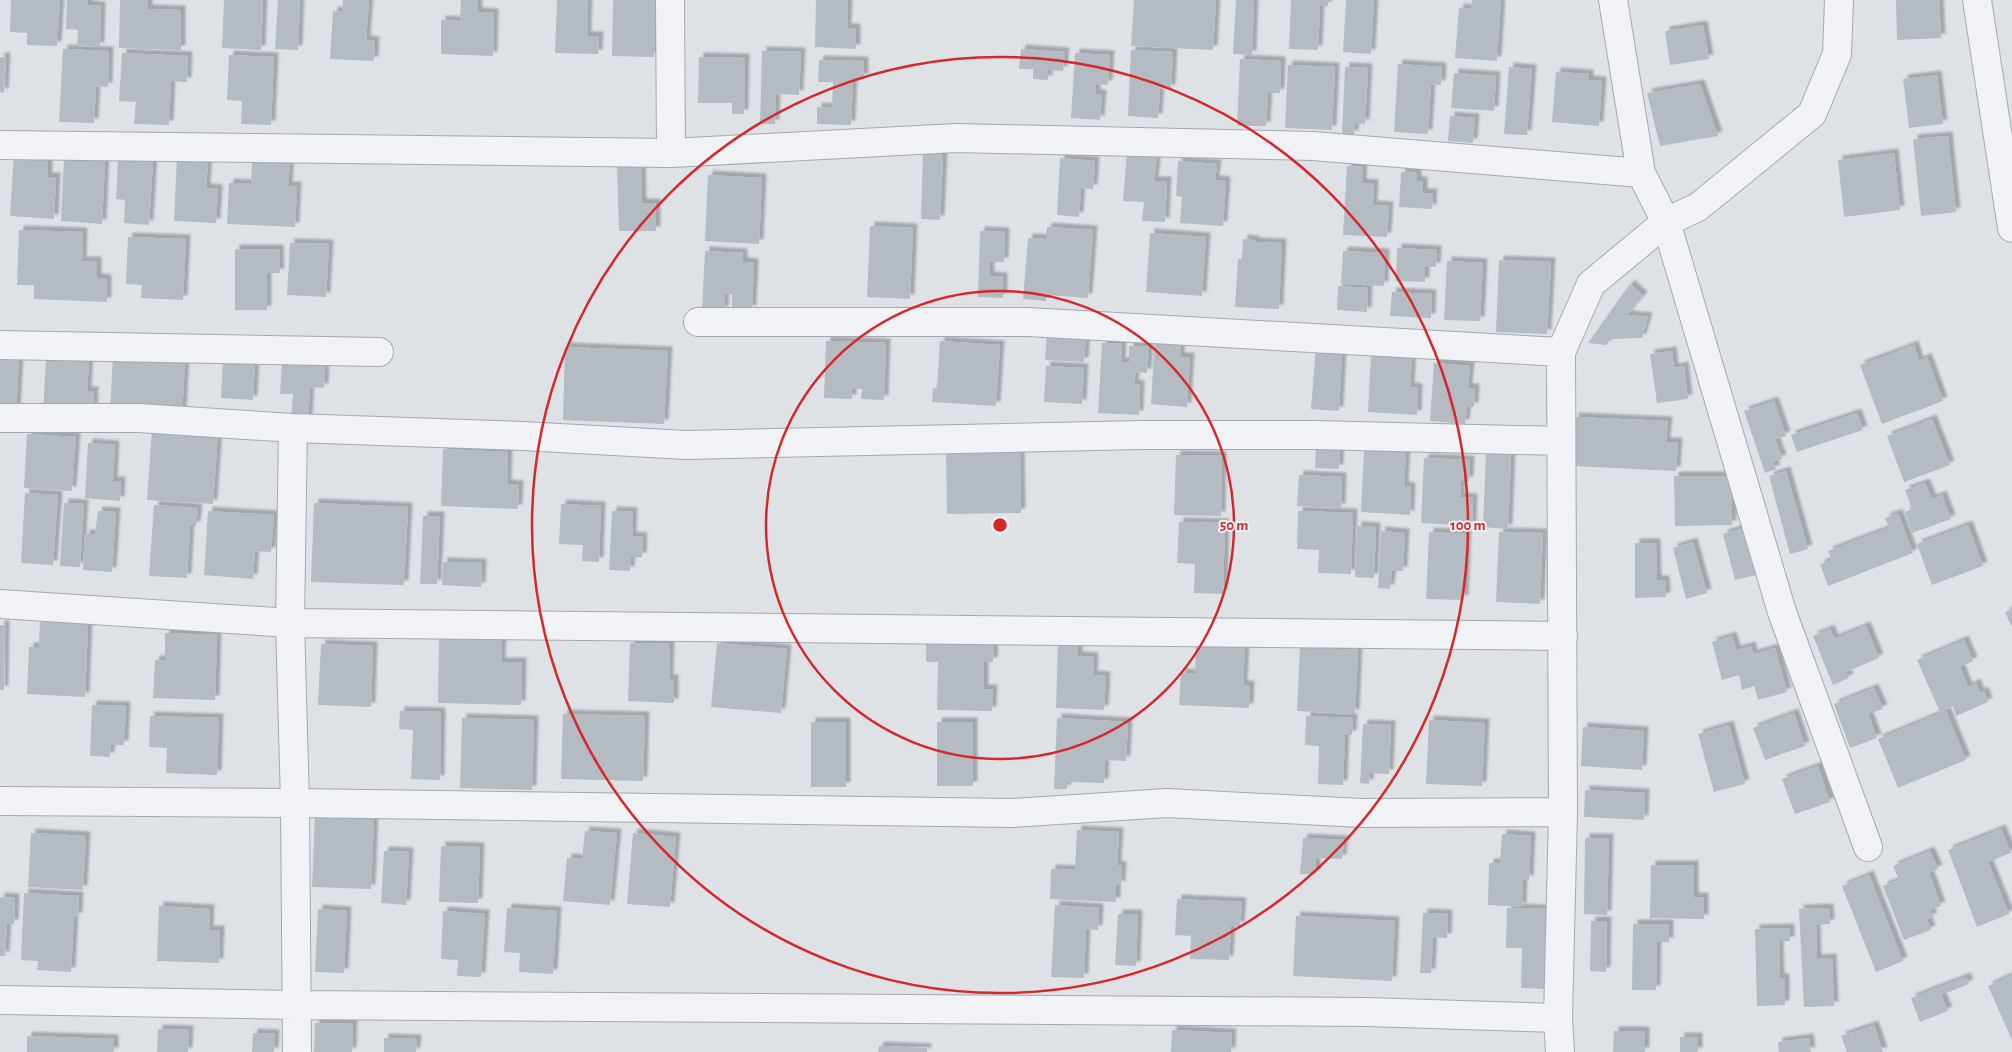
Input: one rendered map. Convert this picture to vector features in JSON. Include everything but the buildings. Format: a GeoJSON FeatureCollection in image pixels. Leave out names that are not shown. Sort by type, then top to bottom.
{"type":"FeatureCollection","features":[{"type":"Feature","properties":{"kind":"street"},"geometry":{"type":"LineString","coordinates":[[670,0],[671,153]]}},
{"type":"Feature","properties":{"kind":"street"},"geometry":{"type":"LineString","coordinates":[[1613,0],[1642,173],[1666,222],[1782,612],[1868,847]]}},
{"type":"Feature","properties":{"kind":"street"},"geometry":{"type":"LineString","coordinates":[[1560,1052],[1558,1018],[1563,812],[1561,352],[1591,284],[1666,222],[1698,207],[1812,114],[1837,54],[1839,0]]}},
{"type":"Feature","properties":{"kind":"street"},"geometry":{"type":"LineString","coordinates":[[1977,0],[2012,228]]}},
{"type":"Feature","properties":{"kind":"street"},"geometry":{"type":"LineString","coordinates":[[0,146],[671,153],[956,138],[1313,146],[1642,173]]}},
{"type":"Feature","properties":{"kind":"street"},"geometry":{"type":"LineString","coordinates":[[698,322],[1028,322],[1561,352]]}},
{"type":"Feature","properties":{"kind":"street"},"geometry":{"type":"LineString","coordinates":[[0,345],[379,352]]}},
{"type":"Feature","properties":{"kind":"street"},"geometry":{"type":"LineString","coordinates":[[0,418],[139,418],[293,428],[523,436],[686,445],[1141,435],[1315,435],[1560,442]]}},
{"type":"Feature","properties":{"kind":"street"},"geometry":{"type":"LineString","coordinates":[[293,428],[290,623],[295,803],[298,1052]]}},
{"type":"Feature","properties":{"kind":"street"},"geometry":{"type":"LineString","coordinates":[[0,604],[290,623],[1563,636]]}},
{"type":"Feature","properties":{"kind":"street"},"geometry":{"type":"LineString","coordinates":[[0,801],[1013,813],[1166,803],[1361,812],[1563,812]]}},
{"type":"Feature","properties":{"kind":"street"},"geometry":{"type":"LineString","coordinates":[[0,1000],[297,1006],[1356,1012],[1558,1018]]}}]}
